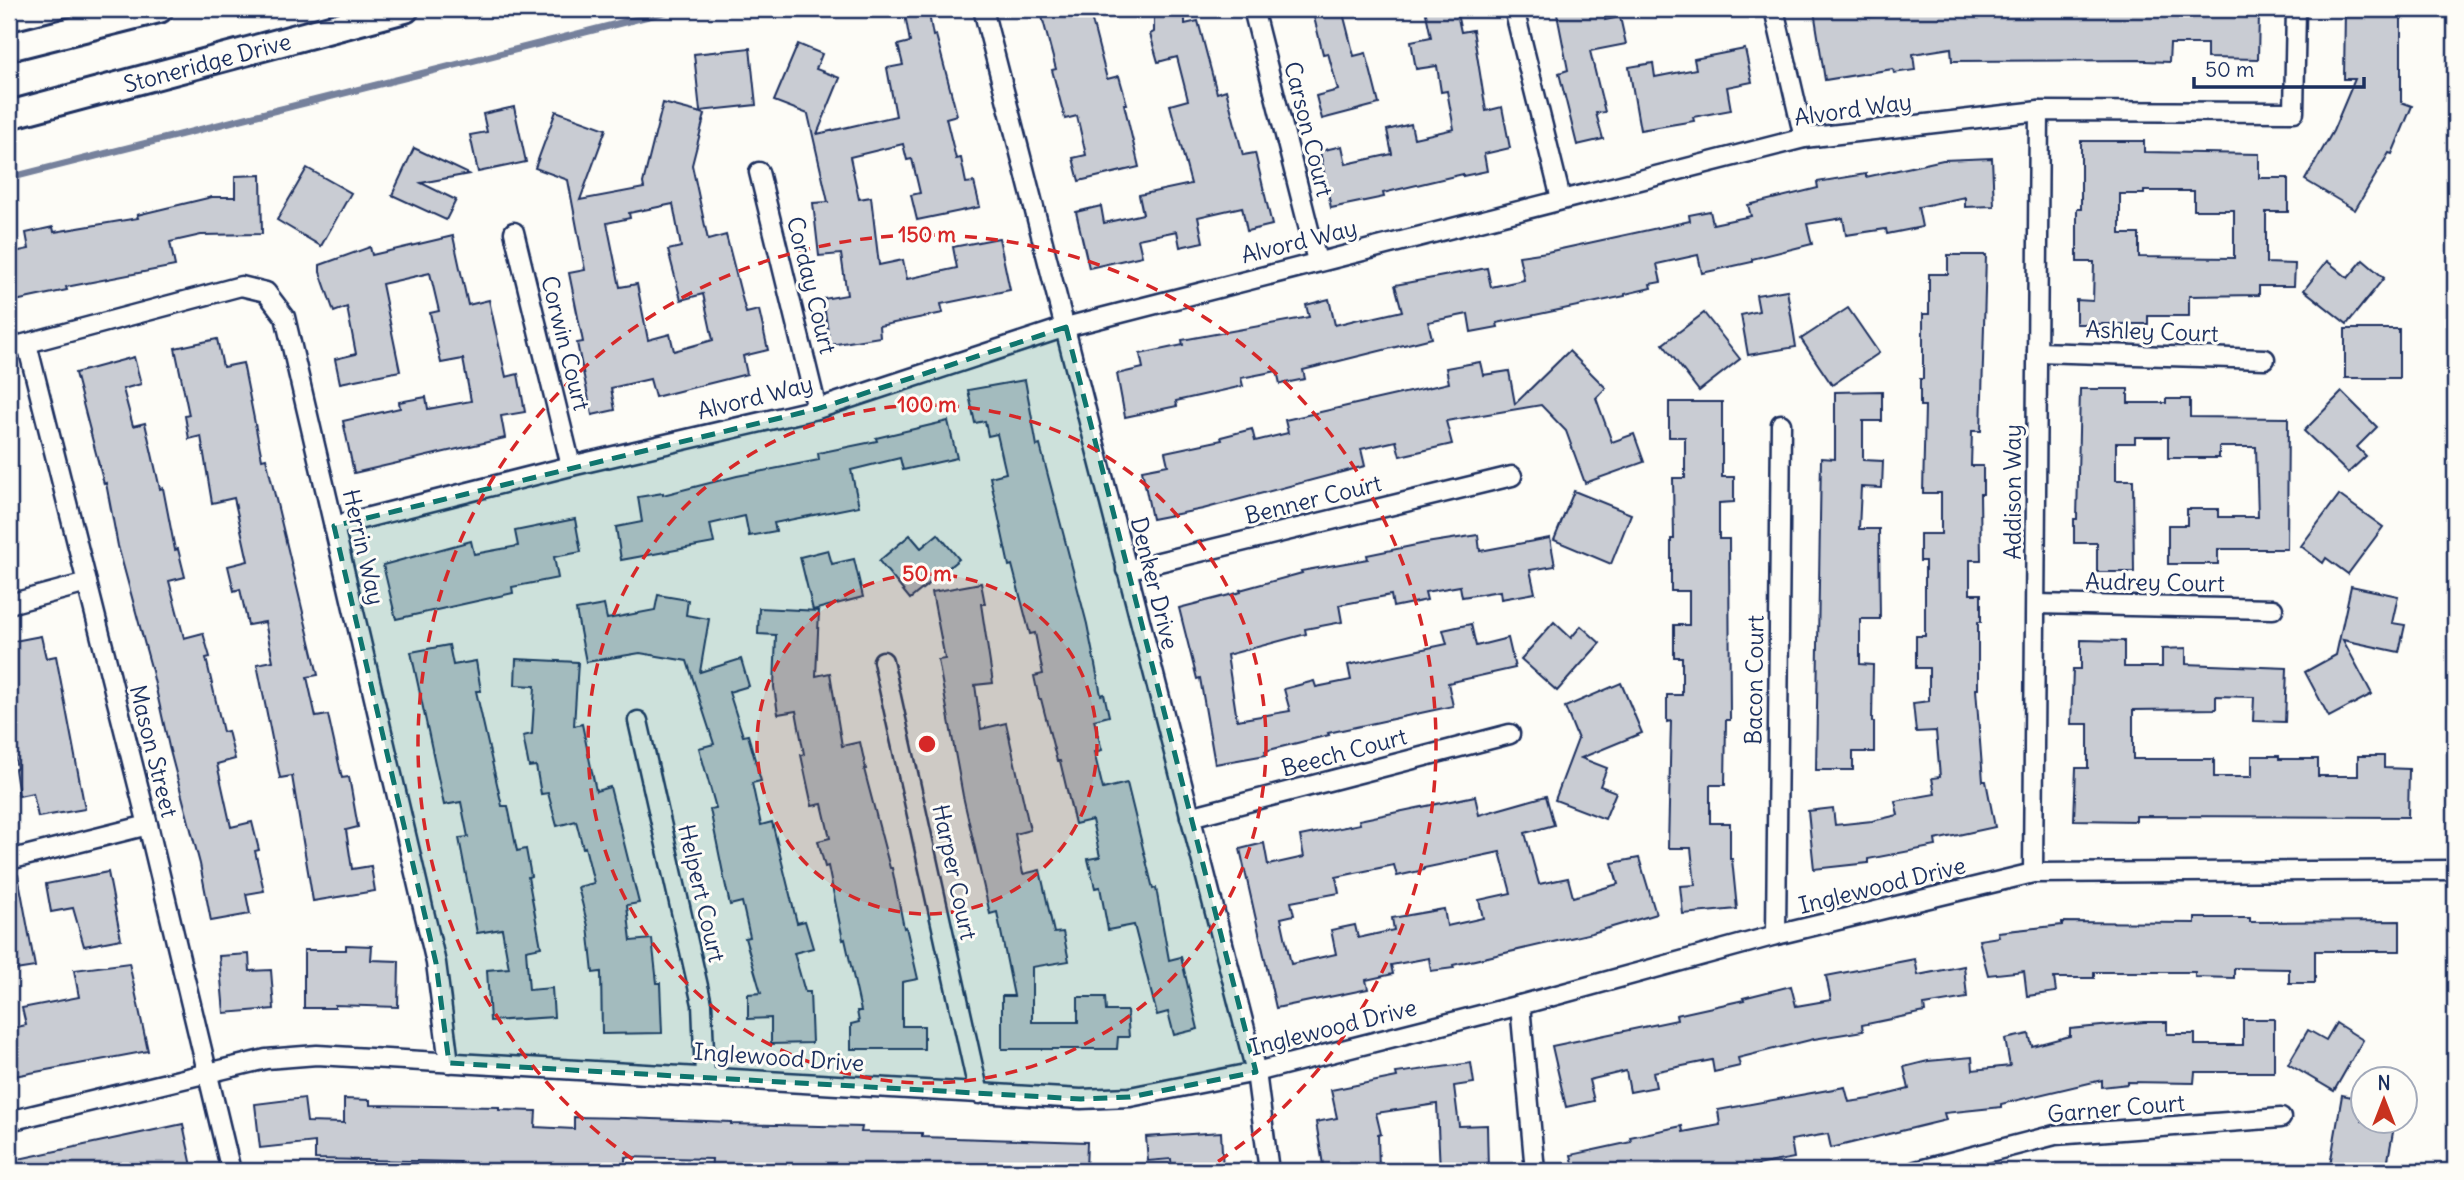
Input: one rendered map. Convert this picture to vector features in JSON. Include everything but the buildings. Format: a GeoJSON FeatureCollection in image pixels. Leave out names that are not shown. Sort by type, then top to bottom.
{"type":"FeatureCollection","features":[{"type":"Feature","properties":{"kind":"main road"},"geometry":{"type":"LineString","coordinates":[[9,47],[159,9]]}},
{"type":"Feature","properties":{"kind":"main road","name":"Stoneridge Drive"},"geometry":{"type":"LineString","coordinates":[[9,115],[405,9]]}},
{"type":"Feature","properties":{"kind":"street","name":"Denker Drive"},"geometry":{"type":"LineString","coordinates":[[983,9],[1256,1072],[1269,1171]]}},
{"type":"Feature","properties":{"kind":"street","name":"Carson Court"},"geometry":{"type":"LineString","coordinates":[[1253,9],[1317,261]]}},
{"type":"Feature","properties":{"kind":"street"},"geometry":{"type":"LineString","coordinates":[[1514,9],[1561,199]]}},
{"type":"Feature","properties":{"kind":"street"},"geometry":{"type":"LineString","coordinates":[[1774,9],[1804,138]]}},
{"type":"Feature","properties":{"kind":"street","name":"Alvord Way"},"geometry":{"type":"LineString","coordinates":[[334,526],[571,466],[817,409],[1066,327],[1804,138],[2039,111],[2294,112],[2296,9]]}},
{"type":"Feature","properties":{"kind":"street","name":"Addison Way"},"geometry":{"type":"LineString","coordinates":[[2032,873],[2039,111]]}},
{"type":"Feature","properties":{"kind":"street","name":"Corday Court"},"geometry":{"type":"LineString","coordinates":[[759,172],[817,409]]}},
{"type":"Feature","properties":{"kind":"street","name":"Corwin Court"},"geometry":{"type":"LineString","coordinates":[[514,232],[571,466]]}},
{"type":"Feature","properties":{"kind":"street","name":"Herrin Way"},"geometry":{"type":"LineString","coordinates":[[9,348],[241,286],[266,292],[285,317],[436,963],[449,1063]]}},
{"type":"Feature","properties":{"kind":"street","name":"Mason Street"},"geometry":{"type":"LineString","coordinates":[[27,344],[232,1171]]}},
{"type":"Feature","properties":{"kind":"street","name":"Ashley Court"},"geometry":{"type":"LineString","coordinates":[[2037,352],[2265,359]]}},
{"type":"Feature","properties":{"kind":"street","name":"Bacon Court"},"geometry":{"type":"LineString","coordinates":[[1776,935],[1781,424]]}},
{"type":"Feature","properties":{"kind":"street","name":"Benner Court"},"geometry":{"type":"LineString","coordinates":[[1126,570],[1512,476]]}},
{"type":"Feature","properties":{"kind":"street"},"geometry":{"type":"LineString","coordinates":[[9,604],[87,583]]}},
{"type":"Feature","properties":{"kind":"street","name":"Audrey Court"},"geometry":{"type":"LineString","coordinates":[[2036,604],[2273,609]]}},
{"type":"Feature","properties":{"kind":"street","name":"Harper Court"},"geometry":{"type":"LineString","coordinates":[[883,661],[979,1094]]}},
{"type":"Feature","properties":{"kind":"street","name":"Helpert Court"},"geometry":{"type":"LineString","coordinates":[[638,722],[702,1004],[705,1076]]}},
{"type":"Feature","properties":{"kind":"street","name":"Beech Court"},"geometry":{"type":"LineString","coordinates":[[1190,817],[1510,733]]}},
{"type":"Feature","properties":{"kind":"street"},"geometry":{"type":"LineString","coordinates":[[9,860],[148,825]]}},
{"type":"Feature","properties":{"kind":"street","name":"Inglewood Drive"},"geometry":{"type":"LineString","coordinates":[[9,1121],[265,1059],[317,1055],[1081,1100],[1130,1097],[1256,1072],[1776,935],[2032,873],[2455,870]]}},
{"type":"Feature","properties":{"kind":"street"},"geometry":{"type":"LineString","coordinates":[[1520,1004],[1535,1171]]}},
{"type":"Feature","properties":{"kind":"street","name":"Garner Court"},"geometry":{"type":"LineString","coordinates":[[1916,1171],[2055,1135],[2281,1118]]}},
{"type":"Feature","properties":{"kind":"highlighted area"},"geometry":{"type":"Polygon","coordinates":[[[1066,327],[1256,1072],[1130,1097],[1081,1099],[449,1063],[436,963],[334,526],[817,409],[1066,327]]]}},
{"type":"Feature","properties":{"kind":"waterway"},"geometry":{"type":"LineString","coordinates":[[9,178],[676,9]]}}]}
